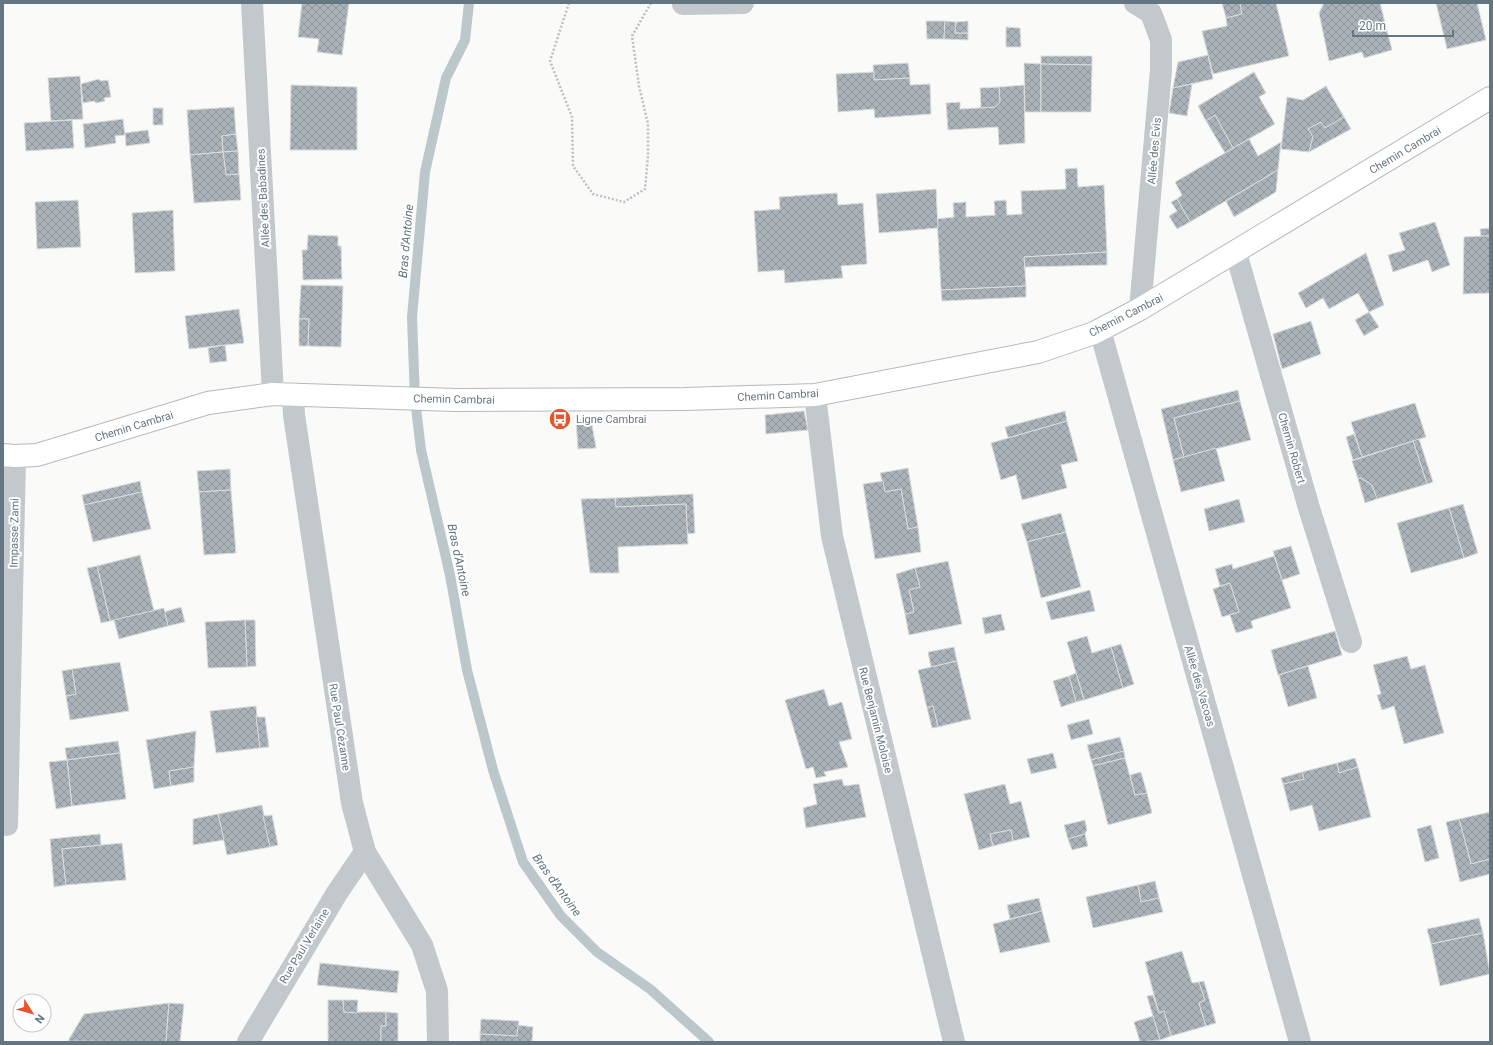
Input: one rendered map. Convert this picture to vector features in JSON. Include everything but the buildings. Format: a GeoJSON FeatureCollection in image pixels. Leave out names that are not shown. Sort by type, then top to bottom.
{"type":"FeatureCollection","features":[{"type":"Feature","properties":{"kind":"street","name":"Allée des Babadines"},"geometry":{"type":"LineString","coordinates":[[252,3],[283,394]]}},
{"type":"Feature","properties":{"kind":"street"},"geometry":{"type":"LineString","coordinates":[[683,4],[743,3]]}},
{"type":"Feature","properties":{"kind":"street","name":"Allée des Evis"},"geometry":{"type":"LineString","coordinates":[[1140,309],[1161,70],[1161,40],[1150,6]]}},
{"type":"Feature","properties":{"kind":"street","name":"Chemin Cambrai"},"geometry":{"type":"LineString","coordinates":[[9,455],[37,455],[208,404],[283,394],[357,395],[456,400],[685,399],[815,395],[1038,352],[1100,330],[1140,309],[1236,253],[1490,98]]}},
{"type":"Feature","properties":{"kind":"street","name":"Chemin Robert"},"geometry":{"type":"LineString","coordinates":[[1236,253],[1309,508],[1351,642]]}},
{"type":"Feature","properties":{"kind":"street","name":"Allée des Vacoas"},"geometry":{"type":"LineString","coordinates":[[1100,330],[1300,1042]]}},
{"type":"Feature","properties":{"kind":"street","name":"Rue Paul Cézanne"},"geometry":{"type":"LineString","coordinates":[[283,394],[294,415],[352,803],[365,852],[422,945],[437,991],[438,1042]]}},
{"type":"Feature","properties":{"kind":"street","name":"Rue Benjamin Moloise"},"geometry":{"type":"LineString","coordinates":[[815,395],[832,536],[954,1042]]}},
{"type":"Feature","properties":{"kind":"street","name":"Impasse Zami"},"geometry":{"type":"LineString","coordinates":[[7,825],[9,455]]}},
{"type":"Feature","properties":{"kind":"street","name":"Rue Paul Verlaine"},"geometry":{"type":"LineString","coordinates":[[248,1042],[336,893],[365,852]]}},
{"type":"Feature","properties":{"kind":"path"},"geometry":{"type":"LineString","coordinates":[[569,3],[550,61],[572,117],[573,166],[593,194],[624,202],[645,189],[648,156],[648,124],[639,86],[632,36],[651,3]]}},
{"type":"Feature","properties":{"kind":"waterway","name":"Bras d'Antoine"},"geometry":{"type":"LineString","coordinates":[[469,3],[465,40],[446,78],[425,172],[412,317],[415,399],[421,450],[450,575],[467,670],[493,770],[523,862],[561,916],[597,952],[650,989],[709,1042]]}},
{"type":"Feature","properties":{"kind":"place","name":"Ligne Cambrai"},"geometry":{"type":"Point","coordinates":[560,419]}}]}
